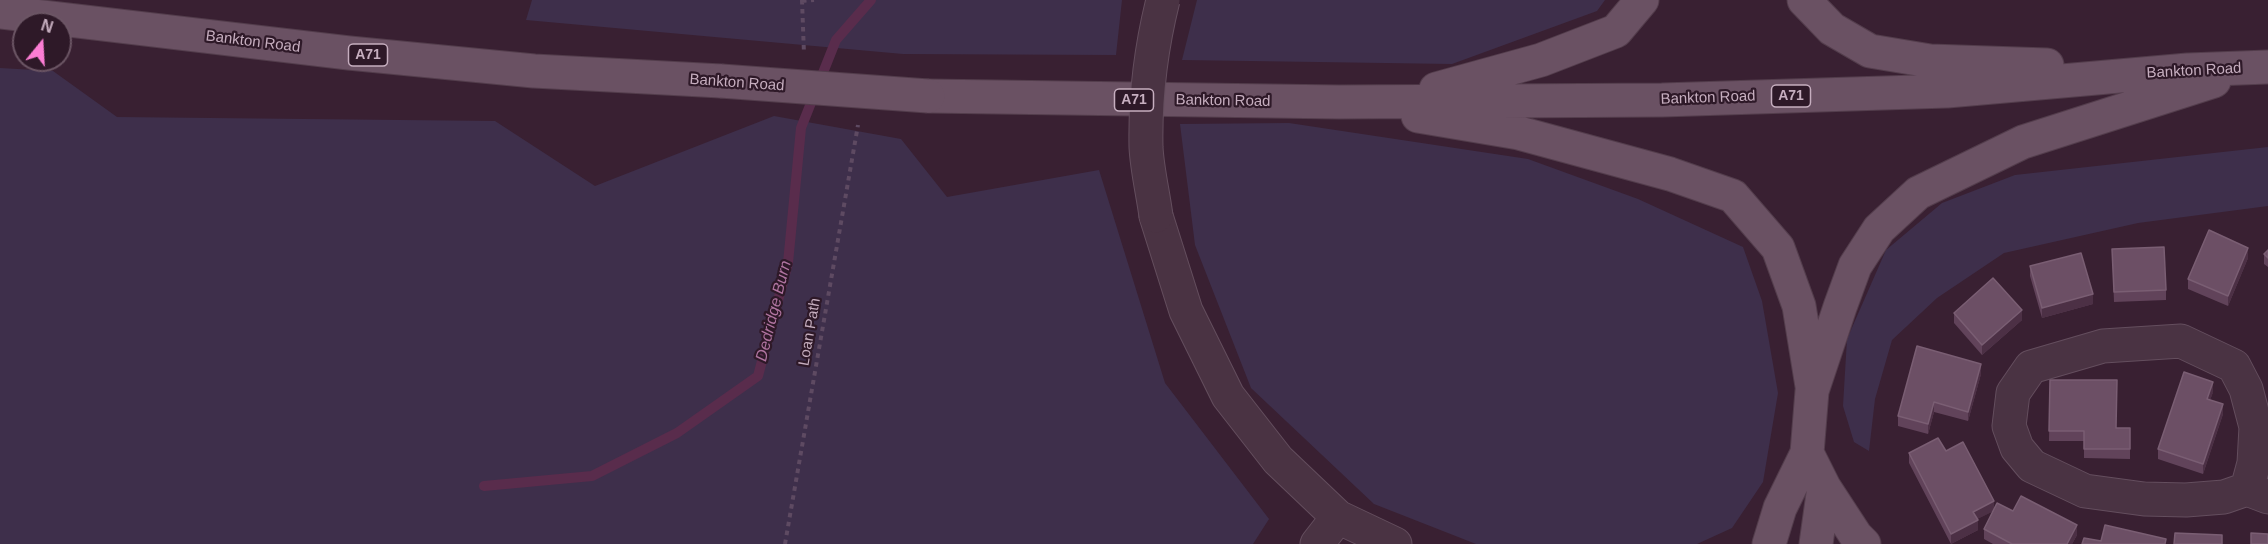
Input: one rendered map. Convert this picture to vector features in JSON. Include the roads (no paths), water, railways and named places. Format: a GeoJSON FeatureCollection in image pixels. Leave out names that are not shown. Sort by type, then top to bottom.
{"type":"FeatureCollection","features":[{"type":"Feature","properties":{"kind":"main road"},"geometry":{"type":"LineString","coordinates":[[1394,101],[1541,60],[1616,31],[1642,0]]}},
{"type":"Feature","properties":{"kind":"main road"},"geometry":{"type":"LineString","coordinates":[[1804,0],[1832,29],[1870,51],[1929,61],[2188,70]]}},
{"type":"Feature","properties":{"kind":"main road","name":"Bankton Road"},"geometry":{"type":"LineString","coordinates":[[6,14],[523,70],[928,96],[1339,102],[1662,100],[1947,91],[2188,70],[2263,67]]}},
{"type":"Feature","properties":{"kind":"main road"},"geometry":{"type":"LineString","coordinates":[[1812,391],[1855,266],[1879,229],[1918,193],[2023,142],[2263,67]]}},
{"type":"Feature","properties":{"kind":"main road"},"geometry":{"type":"LineString","coordinates":[[1339,102],[1519,133],[1670,174],[1733,196],[1778,248],[1798,306],[1812,391],[1807,453],[1780,508],[1769,544]]}},
{"type":"Feature","properties":{"kind":"main road"},"geometry":{"type":"LineString","coordinates":[[1807,453],[1824,487],[1856,536],[1864,544]]}},
{"type":"Feature","properties":{"kind":"main road"},"geometry":{"type":"LineString","coordinates":[[1816,544],[1824,487]]}},
{"type":"Feature","properties":{"kind":"street"},"geometry":{"type":"LineString","coordinates":[[1163,0],[1153,42],[1147,89],[1146,148],[1156,216],[1186,311],[1228,396],[1278,460],[1338,517],[1395,544]]}},
{"type":"Feature","properties":{"kind":"street"},"geometry":{"type":"LineString","coordinates":[[2181,341],[2234,366],[2246,389],[2256,427],[2254,463],[2258,493],[2186,500],[2144,499],[2085,491],[2032,466],[2017,448],[2009,426],[2013,393],[2031,367],[2103,346],[2181,341]]}},
{"type":"Feature","properties":{"kind":"street"},"geometry":{"type":"LineString","coordinates":[[1317,544],[1338,517]]}},
{"type":"Feature","properties":{"kind":"waterway","name":"Dedridge Burn"},"geometry":{"type":"LineString","coordinates":[[484,486],[592,476],[677,433],[758,376],[788,263],[801,128],[836,40],[871,0]]}}]}
